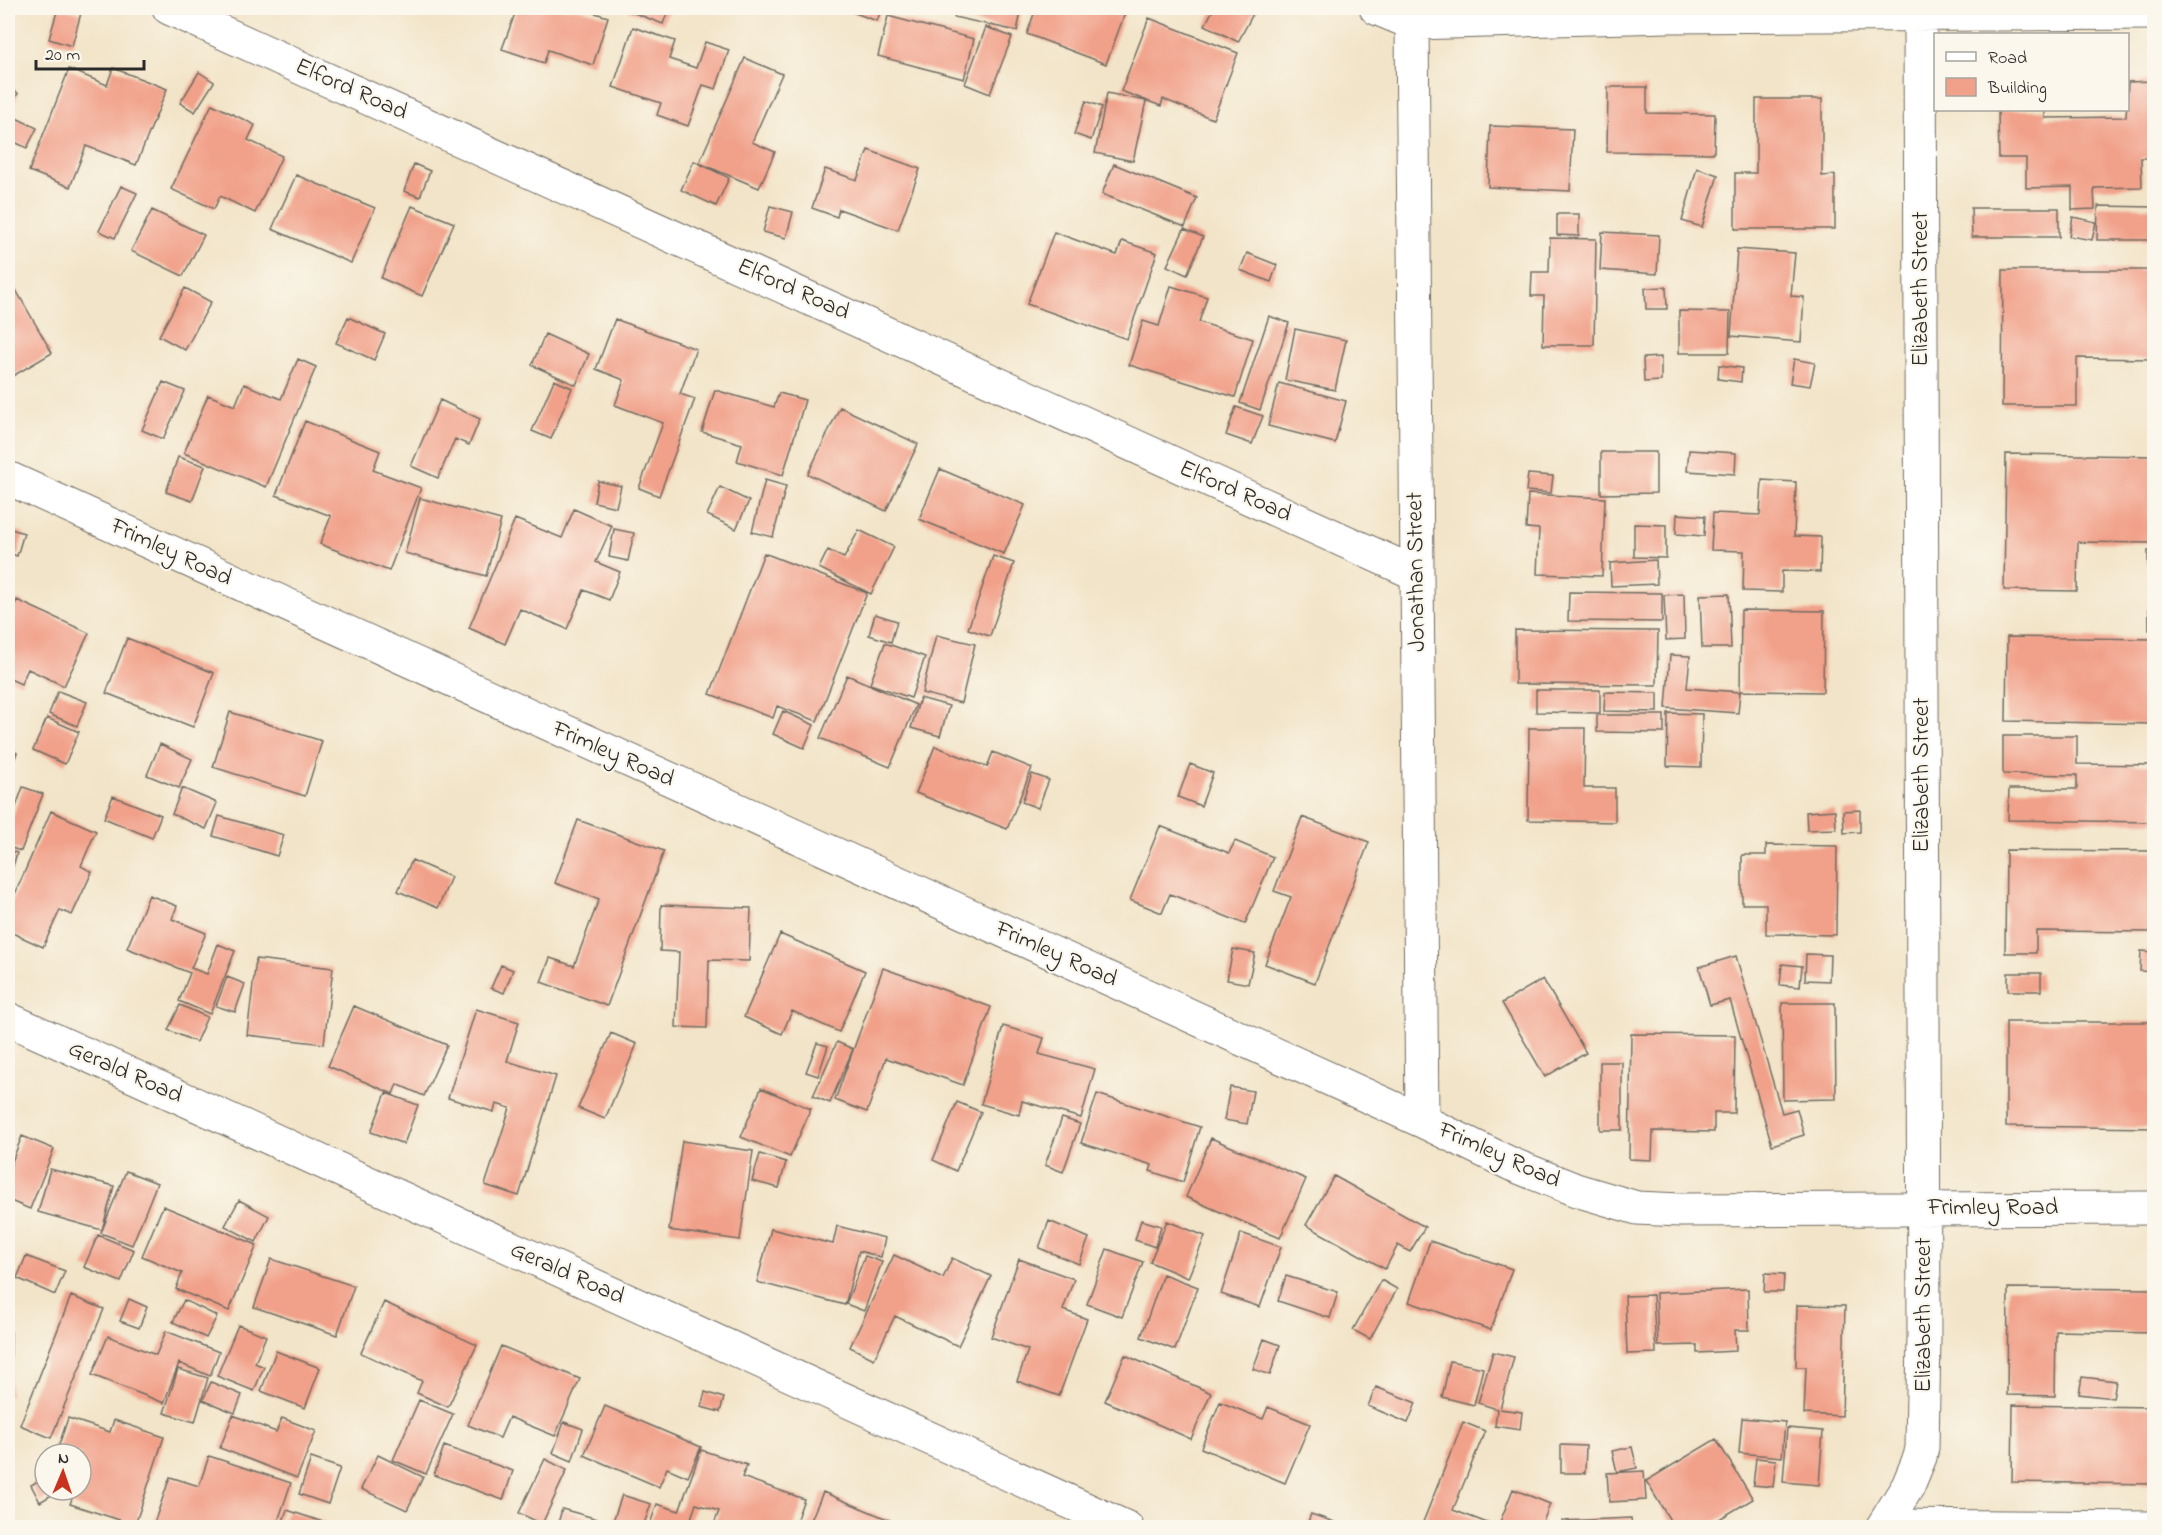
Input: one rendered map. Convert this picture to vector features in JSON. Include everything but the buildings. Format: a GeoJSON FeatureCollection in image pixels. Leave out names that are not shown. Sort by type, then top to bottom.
{"type":"FeatureCollection","features":[{"type":"Feature","properties":{"kind":"street","name":"Elford Road"},"geometry":{"type":"LineString","coordinates":[[169,8],[1417,574]]}},
{"type":"Feature","properties":{"kind":"street"},"geometry":{"type":"LineString","coordinates":[[1376,8],[1412,23],[1667,16],[2154,13]]}},
{"type":"Feature","properties":{"kind":"street","name":"Elizabeth Street"},"geometry":{"type":"LineString","coordinates":[[1883,1527],[1908,1486],[1922,1448],[1924,1209],[1920,15]]}},
{"type":"Feature","properties":{"kind":"street","name":"Jonathan Street"},"geometry":{"type":"LineString","coordinates":[[1412,23],[1422,1121]]}},
{"type":"Feature","properties":{"kind":"street","name":"Frimley Road"},"geometry":{"type":"LineString","coordinates":[[8,478],[1422,1121],[1511,1164],[1606,1200],[1637,1208],[1680,1210],[2154,1208]]}},
{"type":"Feature","properties":{"kind":"street","name":"Gerald Road"},"geometry":{"type":"LineString","coordinates":[[8,1019],[1127,1527]]}},
{"type":"Feature","properties":{"kind":"street"},"geometry":{"type":"LineString","coordinates":[[1883,1527],[2152,1527]]}}]}
